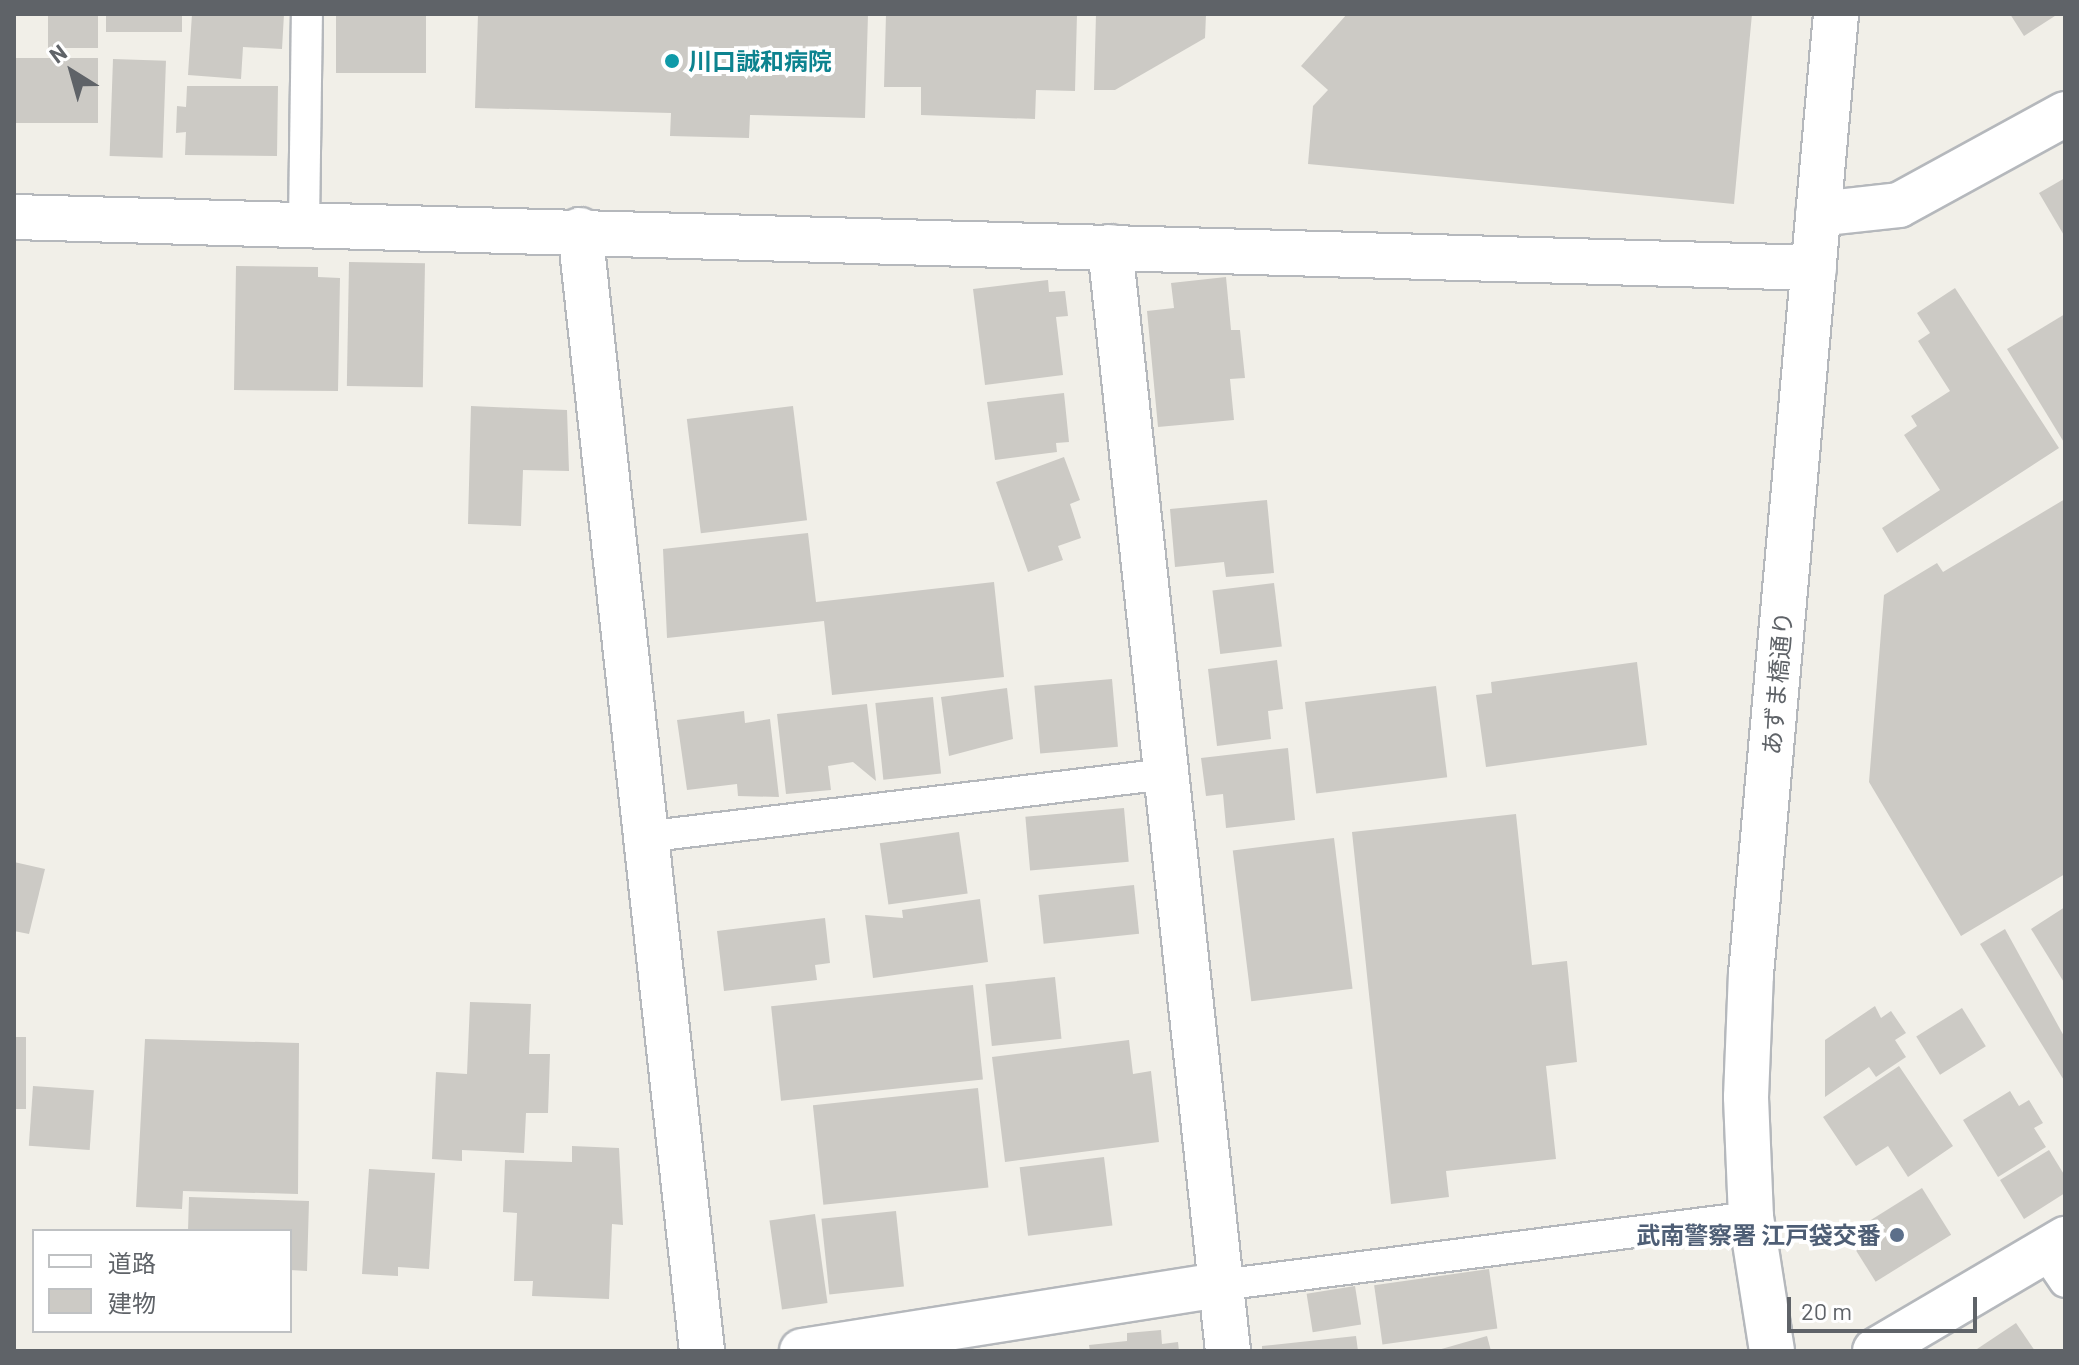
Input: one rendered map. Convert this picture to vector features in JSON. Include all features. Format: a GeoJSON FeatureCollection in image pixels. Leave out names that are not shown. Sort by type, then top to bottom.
{"type":"FeatureCollection","features":[{"type":"Feature","properties":{"kind":"street","name":"あずま橋通り"},"geometry":{"type":"LineString","coordinates":[[1772,1351],[1751,1217],[1746,1097],[1751,974],[1836,14]]}},
{"type":"Feature","properties":{"kind":"street"},"geometry":{"type":"LineString","coordinates":[[1818,214],[1899,205],[2065,114]]}},
{"type":"Feature","properties":{"kind":"street"},"geometry":{"type":"LineString","coordinates":[[14,217],[580,230],[1814,268]]}},
{"type":"Feature","properties":{"kind":"street"},"geometry":{"type":"LineString","coordinates":[[580,230],[702,1351]]}},
{"type":"Feature","properties":{"kind":"street"},"geometry":{"type":"LineString","coordinates":[[1110,247],[1228,1351]]}},
{"type":"Feature","properties":{"kind":"street"},"geometry":{"type":"LineString","coordinates":[[1875,1351],[2058,1257]]}},
{"type":"Feature","properties":{"kind":"street"},"geometry":{"type":"LineString","coordinates":[[802,1351],[1221,1285]]}},
{"type":"Feature","properties":{"kind":"lane"},"geometry":{"type":"LineString","coordinates":[[304,224],[307,14]]}},
{"type":"Feature","properties":{"kind":"lane"},"geometry":{"type":"LineString","coordinates":[[644,837],[1166,774]]}},
{"type":"Feature","properties":{"kind":"lane"},"geometry":{"type":"LineString","coordinates":[[1221,1285],[1751,1217]]}},
{"type":"Feature","properties":{"kind":"building"},"geometry":{"type":"Polygon","coordinates":[[[48,14],[98,14],[98,48],[48,48],[48,14]]]}},
{"type":"Feature","properties":{"kind":"building"},"geometry":{"type":"Polygon","coordinates":[[[106,14],[182,14],[182,32],[106,32],[106,14]]]}},
{"type":"Feature","properties":{"kind":"building"},"geometry":{"type":"Polygon","coordinates":[[[192,14],[284,14],[282,49],[243,47],[241,79],[188,75],[192,14]]]}},
{"type":"Feature","properties":{"kind":"building"},"geometry":{"type":"Polygon","coordinates":[[[336,14],[426,14],[426,73],[336,73],[336,14]]]}},
{"type":"Feature","properties":{"kind":"building","name":"川口誠和病院"},"geometry":{"type":"Polygon","coordinates":[[[478,14],[868,14],[865,118],[750,115],[749,138],[670,136],[671,113],[475,108],[478,14]]]}},
{"type":"Feature","properties":{"kind":"building"},"geometry":{"type":"Polygon","coordinates":[[[886,14],[1077,14],[1075,91],[1036,90],[1035,119],[921,115],[921,87],[884,87],[886,14]]]}},
{"type":"Feature","properties":{"kind":"building"},"geometry":{"type":"Polygon","coordinates":[[[1096,14],[1206,14],[1205,38],[1115,90],[1094,90],[1096,14]]]}},
{"type":"Feature","properties":{"kind":"building"},"geometry":{"type":"Polygon","coordinates":[[[1347,14],[1752,14],[1734,204],[1308,164],[1313,106],[1328,90],[1301,66],[1347,14]]]}},
{"type":"Feature","properties":{"kind":"building"},"geometry":{"type":"Polygon","coordinates":[[[2010,14],[2058,14],[2024,36],[2010,14]]]}},
{"type":"Feature","properties":{"kind":"building"},"geometry":{"type":"Polygon","coordinates":[[[14,58],[98,58],[98,123],[14,123],[14,58]]]}},
{"type":"Feature","properties":{"kind":"building"},"geometry":{"type":"Polygon","coordinates":[[[113,59],[166,61],[163,158],[110,156],[113,59]]]}},
{"type":"Feature","properties":{"kind":"building"},"geometry":{"type":"Polygon","coordinates":[[[187,86],[278,86],[277,156],[185,155],[186,132],[176,133],[177,106],[186,107],[187,86]]]}},
{"type":"Feature","properties":{"kind":"building"},"geometry":{"type":"Polygon","coordinates":[[[2065,178],[2065,237],[2039,193],[2065,178]]]}},
{"type":"Feature","properties":{"kind":"building"},"geometry":{"type":"Polygon","coordinates":[[[349,262],[425,263],[423,387],[347,386],[349,262]]]}},
{"type":"Feature","properties":{"kind":"building"},"geometry":{"type":"Polygon","coordinates":[[[236,266],[318,267],[318,277],[340,278],[338,391],[234,390],[236,266]]]}},
{"type":"Feature","properties":{"kind":"building"},"geometry":{"type":"Polygon","coordinates":[[[1226,277],[1231,330],[1240,330],[1245,378],[1230,379],[1234,420],[1158,427],[1147,311],[1174,308],[1171,283],[1226,277]]]}},
{"type":"Feature","properties":{"kind":"building"},"geometry":{"type":"Polygon","coordinates":[[[1048,280],[1049,292],[1065,291],[1068,316],[1056,317],[1063,375],[985,385],[973,289],[1048,280]]]}},
{"type":"Feature","properties":{"kind":"building"},"geometry":{"type":"Polygon","coordinates":[[[1955,288],[2059,448],[1897,553],[1882,528],[1940,490],[1904,435],[1917,426],[1911,416],[1950,391],[1918,341],[1930,333],[1917,313],[1955,288]]]}},
{"type":"Feature","properties":{"kind":"building"},"geometry":{"type":"Polygon","coordinates":[[[2065,314],[2065,444],[2007,349],[2065,314]]]}},
{"type":"Feature","properties":{"kind":"building"},"geometry":{"type":"Polygon","coordinates":[[[1064,393],[1069,442],[1056,443],[1057,452],[995,460],[987,402],[1064,393]]]}},
{"type":"Feature","properties":{"kind":"building"},"geometry":{"type":"Polygon","coordinates":[[[471,406],[567,410],[569,471],[523,470],[521,526],[468,524],[471,406]]]}},
{"type":"Feature","properties":{"kind":"building"},"geometry":{"type":"Polygon","coordinates":[[[793,406],[807,520],[701,533],[687,419],[793,406]]]}},
{"type":"Feature","properties":{"kind":"building"},"geometry":{"type":"Polygon","coordinates":[[[1064,457],[1080,500],[1070,504],[1081,538],[1058,546],[1063,560],[1028,572],[996,482],[1064,457]]]}},
{"type":"Feature","properties":{"kind":"building"},"geometry":{"type":"Polygon","coordinates":[[[2065,499],[2065,874],[1961,936],[1869,782],[1884,595],[1937,563],[1943,572],[2065,499]]]}},
{"type":"Feature","properties":{"kind":"building"},"geometry":{"type":"Polygon","coordinates":[[[1267,500],[1274,573],[1226,577],[1224,562],[1175,567],[1170,509],[1267,500]]]}},
{"type":"Feature","properties":{"kind":"building"},"geometry":{"type":"Polygon","coordinates":[[[808,533],[816,602],[994,582],[1004,677],[832,695],[824,621],[667,638],[663,549],[808,533]]]}},
{"type":"Feature","properties":{"kind":"building"},"geometry":{"type":"Polygon","coordinates":[[[1274,583],[1282,647],[1220,654],[1212,591],[1274,583]]]}},
{"type":"Feature","properties":{"kind":"building"},"geometry":{"type":"Polygon","coordinates":[[[1277,660],[1283,709],[1268,711],[1271,739],[1217,746],[1208,669],[1277,660]]]}},
{"type":"Feature","properties":{"kind":"building"},"geometry":{"type":"Polygon","coordinates":[[[1637,662],[1647,745],[1486,767],[1476,695],[1492,693],[1491,682],[1637,662]]]}},
{"type":"Feature","properties":{"kind":"building"},"geometry":{"type":"Polygon","coordinates":[[[1112,679],[1118,747],[1040,754],[1034,686],[1112,679]]]}},
{"type":"Feature","properties":{"kind":"building"},"geometry":{"type":"Polygon","coordinates":[[[1436,686],[1447,777],[1316,793],[1305,702],[1436,686]]]}},
{"type":"Feature","properties":{"kind":"building"},"geometry":{"type":"Polygon","coordinates":[[[1007,688],[1013,739],[949,756],[941,697],[1007,688]]]}},
{"type":"Feature","properties":{"kind":"building"},"geometry":{"type":"Polygon","coordinates":[[[933,697],[941,774],[883,780],[875,703],[933,697]]]}},
{"type":"Feature","properties":{"kind":"building"},"geometry":{"type":"Polygon","coordinates":[[[867,704],[876,781],[853,762],[828,766],[831,790],[786,794],[777,714],[867,704]]]}},
{"type":"Feature","properties":{"kind":"building"},"geometry":{"type":"Polygon","coordinates":[[[744,711],[745,723],[770,719],[779,797],[738,796],[737,784],[687,790],[677,720],[744,711]]]}},
{"type":"Feature","properties":{"kind":"building"},"geometry":{"type":"Polygon","coordinates":[[[1288,748],[1295,820],[1226,828],[1223,794],[1206,796],[1201,758],[1288,748]]]}},
{"type":"Feature","properties":{"kind":"building"},"geometry":{"type":"Polygon","coordinates":[[[1124,808],[1129,862],[1030,870],[1025,817],[1124,808]]]}},
{"type":"Feature","properties":{"kind":"building"},"geometry":{"type":"Polygon","coordinates":[[[1516,814],[1532,965],[1567,961],[1577,1062],[1546,1066],[1556,1159],[1446,1171],[1449,1197],[1391,1204],[1352,832],[1516,814]]]}},
{"type":"Feature","properties":{"kind":"building"},"geometry":{"type":"Polygon","coordinates":[[[959,832],[968,893],[888,905],[880,843],[959,832]]]}},
{"type":"Feature","properties":{"kind":"building"},"geometry":{"type":"Polygon","coordinates":[[[1334,838],[1353,989],[1251,1001],[1233,850],[1334,838]]]}},
{"type":"Feature","properties":{"kind":"building"},"geometry":{"type":"Polygon","coordinates":[[[14,862],[45,869],[29,934],[14,931],[14,862]]]}},
{"type":"Feature","properties":{"kind":"building"},"geometry":{"type":"Polygon","coordinates":[[[1134,885],[1139,934],[1044,944],[1039,895],[1134,885]]]}},
{"type":"Feature","properties":{"kind":"building"},"geometry":{"type":"Polygon","coordinates":[[[980,899],[988,962],[873,978],[865,915],[903,918],[902,910],[980,899]]]}},
{"type":"Feature","properties":{"kind":"building"},"geometry":{"type":"Polygon","coordinates":[[[2065,907],[2065,984],[2031,929],[2065,907]]]}},
{"type":"Feature","properties":{"kind":"building"},"geometry":{"type":"Polygon","coordinates":[[[825,918],[830,963],[815,965],[817,980],[724,991],[717,931],[825,918]]]}},
{"type":"Feature","properties":{"kind":"building"},"geometry":{"type":"Polygon","coordinates":[[[2005,929],[2065,1038],[2065,1082],[1980,944],[2005,929]]]}},
{"type":"Feature","properties":{"kind":"building"},"geometry":{"type":"Polygon","coordinates":[[[1055,977],[1061,1039],[992,1046],[985,984],[1055,977]]]}},
{"type":"Feature","properties":{"kind":"building"},"geometry":{"type":"Polygon","coordinates":[[[973,985],[983,1079],[781,1101],[771,1006],[973,985]]]}},
{"type":"Feature","properties":{"kind":"building"},"geometry":{"type":"Polygon","coordinates":[[[470,1002],[531,1004],[529,1054],[550,1054],[548,1113],[526,1113],[524,1153],[462,1150],[462,1161],[432,1159],[436,1072],[467,1074],[470,1002]]]}},
{"type":"Feature","properties":{"kind":"building"},"geometry":{"type":"Polygon","coordinates":[[[1875,1006],[1881,1018],[1891,1011],[1906,1033],[1895,1040],[1906,1057],[1876,1077],[1869,1067],[1825,1097],[1825,1040],[1875,1006]]]}},
{"type":"Feature","properties":{"kind":"building"},"geometry":{"type":"Polygon","coordinates":[[[1962,1008],[1986,1046],[1940,1075],[1916,1037],[1962,1008]]]}},
{"type":"Feature","properties":{"kind":"building"},"geometry":{"type":"Polygon","coordinates":[[[14,1037],[26,1037],[26,1109],[14,1109],[14,1037]]]}},
{"type":"Feature","properties":{"kind":"building"},"geometry":{"type":"Polygon","coordinates":[[[145,1039],[299,1043],[298,1194],[183,1191],[182,1209],[136,1207],[145,1039]]]}},
{"type":"Feature","properties":{"kind":"building"},"geometry":{"type":"Polygon","coordinates":[[[1129,1040],[1133,1074],[1151,1071],[1159,1142],[1005,1162],[992,1057],[1129,1040]]]}},
{"type":"Feature","properties":{"kind":"building"},"geometry":{"type":"Polygon","coordinates":[[[1899,1066],[1953,1146],[1908,1177],[1888,1146],[1856,1166],[1823,1117],[1899,1066]]]}},
{"type":"Feature","properties":{"kind":"building"},"geometry":{"type":"Polygon","coordinates":[[[33,1086],[94,1090],[90,1150],[29,1146],[33,1086]]]}},
{"type":"Feature","properties":{"kind":"building"},"geometry":{"type":"Polygon","coordinates":[[[978,1088],[988,1187],[823,1205],[813,1105],[978,1088]]]}},
{"type":"Feature","properties":{"kind":"building"},"geometry":{"type":"Polygon","coordinates":[[[2010,1091],[2019,1106],[2029,1100],[2043,1123],[2034,1128],[2046,1147],[1998,1177],[1963,1120],[2010,1091]]]}},
{"type":"Feature","properties":{"kind":"building"},"geometry":{"type":"Polygon","coordinates":[[[572,1146],[619,1148],[623,1225],[612,1224],[609,1299],[532,1296],[533,1281],[514,1281],[517,1213],[503,1212],[505,1160],[572,1162],[572,1146]]]}},
{"type":"Feature","properties":{"kind":"building"},"geometry":{"type":"Polygon","coordinates":[[[2049,1150],[2065,1176],[2065,1193],[2024,1219],[2000,1180],[2049,1150]]]}},
{"type":"Feature","properties":{"kind":"building"},"geometry":{"type":"Polygon","coordinates":[[[1104,1157],[1112,1225],[1028,1236],[1020,1167],[1104,1157]]]}},
{"type":"Feature","properties":{"kind":"building"},"geometry":{"type":"Polygon","coordinates":[[[369,1169],[435,1173],[429,1269],[398,1267],[398,1276],[362,1274],[369,1169]]]}},
{"type":"Feature","properties":{"kind":"building"},"geometry":{"type":"Polygon","coordinates":[[[1922,1188],[1951,1235],[1876,1282],[1847,1235],[1922,1188]]]}},
{"type":"Feature","properties":{"kind":"building"},"geometry":{"type":"Polygon","coordinates":[[[189,1197],[309,1201],[307,1271],[292,1270],[292,1229],[188,1229],[189,1197]]]}},
{"type":"Feature","properties":{"kind":"building"},"geometry":{"type":"Polygon","coordinates":[[[896,1211],[904,1287],[829,1294],[821,1219],[896,1211]]]}},
{"type":"Feature","properties":{"kind":"building"},"geometry":{"type":"Polygon","coordinates":[[[815,1214],[828,1303],[782,1310],[769,1220],[815,1214]]]}},
{"type":"Feature","properties":{"kind":"building"},"geometry":{"type":"Polygon","coordinates":[[[1489,1269],[1497,1328],[1382,1345],[1374,1285],[1489,1269]]]}},
{"type":"Feature","properties":{"kind":"building"},"geometry":{"type":"Polygon","coordinates":[[[1355,1286],[1361,1325],[1313,1332],[1307,1294],[1355,1286]]]}},
{"type":"Feature","properties":{"kind":"building"},"geometry":{"type":"Polygon","coordinates":[[[2016,1323],[2035,1351],[1974,1351],[2016,1323]]]}},
{"type":"Feature","properties":{"kind":"building"},"geometry":{"type":"Polygon","coordinates":[[[1161,1330],[1162,1344],[1178,1342],[1179,1351],[1090,1351],[1089,1345],[1127,1341],[1127,1333],[1161,1330]]]}},
{"type":"Feature","properties":{"kind":"building"},"geometry":{"type":"Polygon","coordinates":[[[1356,1336],[1358,1351],[1262,1351],[1262,1346],[1356,1336]]]}},
{"type":"Feature","properties":{"kind":"building"},"geometry":{"type":"Polygon","coordinates":[[[1487,1336],[1491,1351],[1438,1351],[1438,1350],[1487,1336]]]}},
{"type":"Feature","properties":{"kind":"place","name":"川口誠和病院"},"geometry":{"type":"Point","coordinates":[672,61]}},
{"type":"Feature","properties":{"kind":"place","name":"武南警察署 江戸袋交番"},"geometry":{"type":"Point","coordinates":[1897,1235]}}]}
